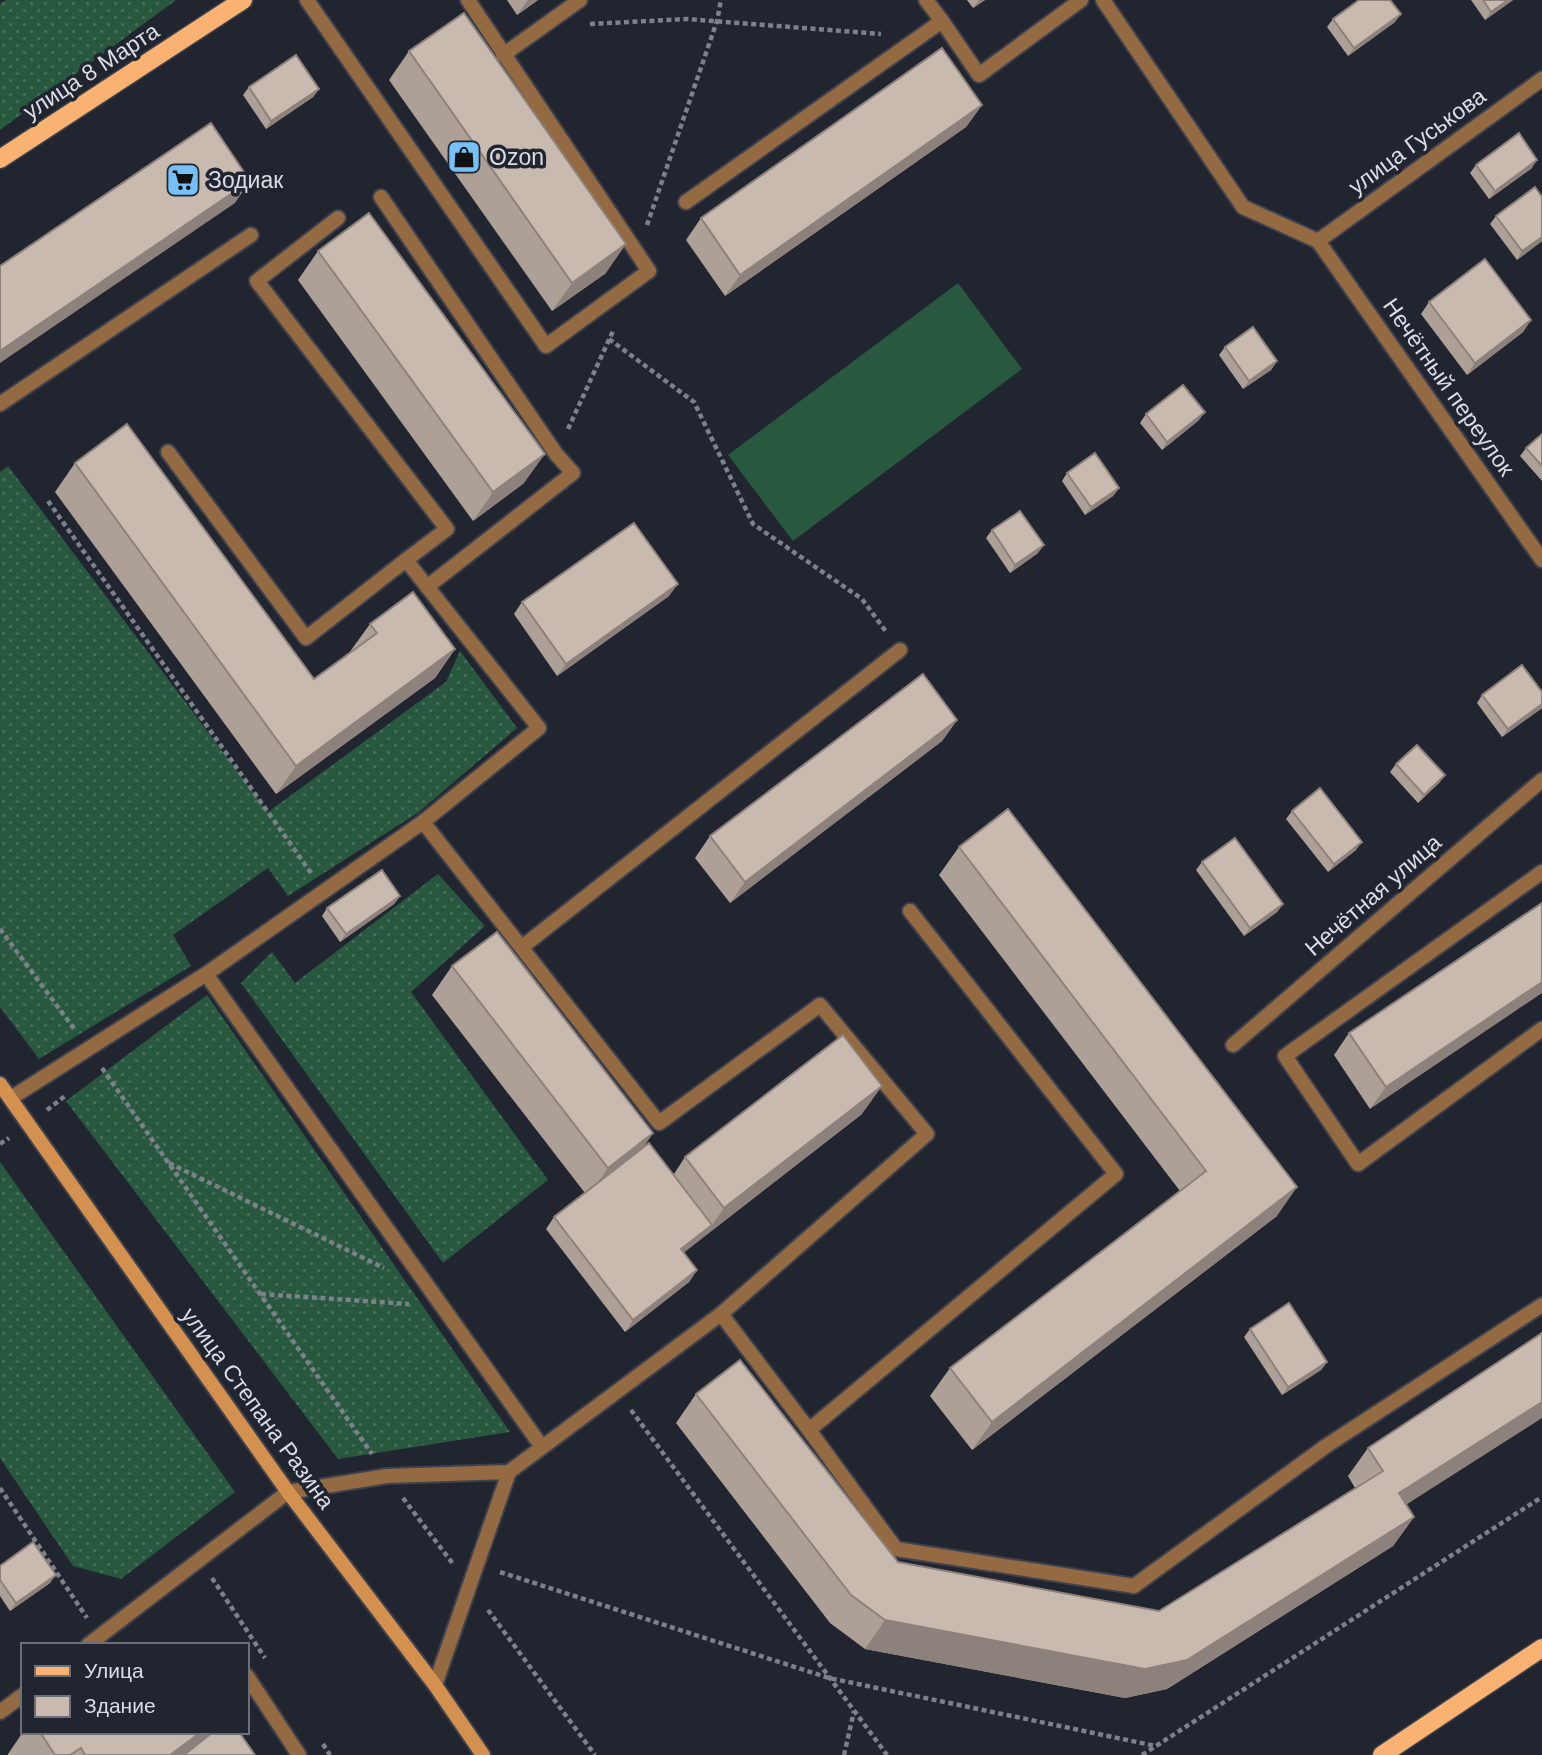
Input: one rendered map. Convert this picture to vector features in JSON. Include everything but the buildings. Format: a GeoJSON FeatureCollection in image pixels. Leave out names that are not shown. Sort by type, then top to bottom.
{"type":"FeatureCollection","features":[{"type":"Feature","properties":{"kind":"main road","name":"улица 8 Марта"},"geometry":{"type":"LineString","coordinates":[[0,159],[243,0]]}},
{"type":"Feature","properties":{"kind":"main road","name":"улица Степана Разина"},"geometry":{"type":"LineString","coordinates":[[0,1084],[288,1492],[435,1685],[483,1755]]}},
{"type":"Feature","properties":{"kind":"main road"},"geometry":{"type":"LineString","coordinates":[[1382,1755],[1542,1648]]}},
{"type":"Feature","properties":{"kind":"street"},"geometry":{"type":"LineString","coordinates":[[307,0],[546,345],[649,271],[468,0]]}},
{"type":"Feature","properties":{"kind":"street"},"geometry":{"type":"LineString","coordinates":[[503,55],[580,0]]}},
{"type":"Feature","properties":{"kind":"street"},"geometry":{"type":"LineString","coordinates":[[926,0],[979,75],[1081,0]]}},
{"type":"Feature","properties":{"kind":"street"},"geometry":{"type":"LineString","coordinates":[[1103,0],[1243,207],[1318,241]]}},
{"type":"Feature","properties":{"kind":"street"},"geometry":{"type":"LineString","coordinates":[[686,202],[942,21]]}},
{"type":"Feature","properties":{"kind":"street","name":"улица Гуськова"},"geometry":{"type":"LineString","coordinates":[[1318,241],[1542,79]]}},
{"type":"Feature","properties":{"kind":"street"},"geometry":{"type":"LineString","coordinates":[[381,197],[556,454],[573,473],[427,587]]}},
{"type":"Feature","properties":{"kind":"street"},"geometry":{"type":"LineString","coordinates":[[168,452],[306,638],[447,529],[257,281],[338,218]]}},
{"type":"Feature","properties":{"kind":"street"},"geometry":{"type":"LineString","coordinates":[[0,404],[250,235]]}},
{"type":"Feature","properties":{"kind":"street","name":"Нечётный переулок"},"geometry":{"type":"LineString","coordinates":[[1318,241],[1542,560]]}},
{"type":"Feature","properties":{"kind":"street"},"geometry":{"type":"LineString","coordinates":[[11,1098],[206,974],[423,822],[539,728],[406,561]]}},
{"type":"Feature","properties":{"kind":"street"},"geometry":{"type":"LineString","coordinates":[[522,947],[900,650]]}},
{"type":"Feature","properties":{"kind":"street","name":"Нечётная улица"},"geometry":{"type":"LineString","coordinates":[[1233,1045],[1542,780]]}},
{"type":"Feature","properties":{"kind":"street"},"geometry":{"type":"LineString","coordinates":[[423,822],[659,1123],[820,1004],[927,1134],[721,1314],[509,1472],[435,1685]]}},
{"type":"Feature","properties":{"kind":"street"},"geometry":{"type":"LineString","coordinates":[[1542,872],[1285,1056],[1358,1164],[1542,1029]]}},
{"type":"Feature","properties":{"kind":"street"},"geometry":{"type":"LineString","coordinates":[[810,1430],[1116,1174],[910,911]]}},
{"type":"Feature","properties":{"kind":"street"},"geometry":{"type":"LineString","coordinates":[[206,974],[542,1447]]}},
{"type":"Feature","properties":{"kind":"street"},"geometry":{"type":"LineString","coordinates":[[721,1314],[896,1549],[1134,1586],[1326,1446],[1542,1304]]}},
{"type":"Feature","properties":{"kind":"street"},"geometry":{"type":"LineString","coordinates":[[98,1642],[288,1492],[387,1476],[509,1472]]}},
{"type":"Feature","properties":{"kind":"street"},"geometry":{"type":"LineString","coordinates":[[248,1678],[299,1755]]}},
{"type":"Feature","properties":{"kind":"street"},"geometry":{"type":"LineString","coordinates":[[0,1712],[21,1696]]}},
{"type":"Feature","properties":{"kind":"path"},"geometry":{"type":"LineString","coordinates":[[637,254],[717,21],[721,0]]}},
{"type":"Feature","properties":{"kind":"path"},"geometry":{"type":"LineString","coordinates":[[543,26],[687,19],[919,37]]}},
{"type":"Feature","properties":{"kind":"path"},"geometry":{"type":"LineString","coordinates":[[556,454],[614,327]]}},
{"type":"Feature","properties":{"kind":"path"},"geometry":{"type":"LineString","coordinates":[[609,339],[694,402],[753,524],[862,599],[900,650]]}},
{"type":"Feature","properties":{"kind":"path"},"geometry":{"type":"LineString","coordinates":[[48,501],[324,891]]}},
{"type":"Feature","properties":{"kind":"path"},"geometry":{"type":"LineString","coordinates":[[0,929],[89,1049],[387,1476],[595,1755]]}},
{"type":"Feature","properties":{"kind":"path"},"geometry":{"type":"LineString","coordinates":[[92,1076],[102,1068]]}},
{"type":"Feature","properties":{"kind":"path"},"geometry":{"type":"LineString","coordinates":[[0,1144],[71,1092]]}},
{"type":"Feature","properties":{"kind":"path"},"geometry":{"type":"LineString","coordinates":[[168,1163],[432,1292]]}},
{"type":"Feature","properties":{"kind":"path"},"geometry":{"type":"LineString","coordinates":[[260,1294],[442,1306]]}},
{"type":"Feature","properties":{"kind":"path"},"geometry":{"type":"LineString","coordinates":[[617,1392],[887,1755]]}},
{"type":"Feature","properties":{"kind":"path"},"geometry":{"type":"LineString","coordinates":[[0,1488],[98,1642]]}},
{"type":"Feature","properties":{"kind":"path"},"geometry":{"type":"LineString","coordinates":[[1142,1755],[1542,1497]]}},
{"type":"Feature","properties":{"kind":"path"},"geometry":{"type":"LineString","coordinates":[[446,1554],[829,1678],[1156,1746]]}},
{"type":"Feature","properties":{"kind":"path"},"geometry":{"type":"LineString","coordinates":[[844,1755],[854,1711]]}},
{"type":"Feature","properties":{"kind":"green space"},"geometry":{"type":"Polygon","coordinates":[[[6,0],[176,0],[0,130],[0,4],[6,0]]]}},
{"type":"Feature","properties":{"kind":"green space"},"geometry":{"type":"Polygon","coordinates":[[[958,283],[1022,369],[793,541],[728,455],[958,283]]]}},
{"type":"Feature","properties":{"kind":"green space"},"geometry":{"type":"Polygon","coordinates":[[[8,466],[268,812],[446,682],[460,651],[517,728],[419,812],[288,896],[268,868],[173,935],[191,966],[39,1059],[0,1007],[0,472],[8,466]]]}},
{"type":"Feature","properties":{"kind":"green space"},"geometry":{"type":"Polygon","coordinates":[[[438,874],[485,926],[411,992],[548,1180],[443,1263],[241,983],[272,952],[295,983],[438,874]]]}},
{"type":"Feature","properties":{"kind":"green space"},"geometry":{"type":"Polygon","coordinates":[[[207,995],[510,1432],[338,1459],[66,1101],[207,995]]]}},
{"type":"Feature","properties":{"kind":"green space"},"geometry":{"type":"Polygon","coordinates":[[[0,1162],[235,1492],[121,1579],[73,1566],[0,1458],[0,1162]]]}},
{"type":"Feature","properties":{"kind":"place","name":"Ozon"},"geometry":{"type":"Point","coordinates":[464,157]}},
{"type":"Feature","properties":{"kind":"place","name":"Зодиак"},"geometry":{"type":"Point","coordinates":[183,180]}}]}
